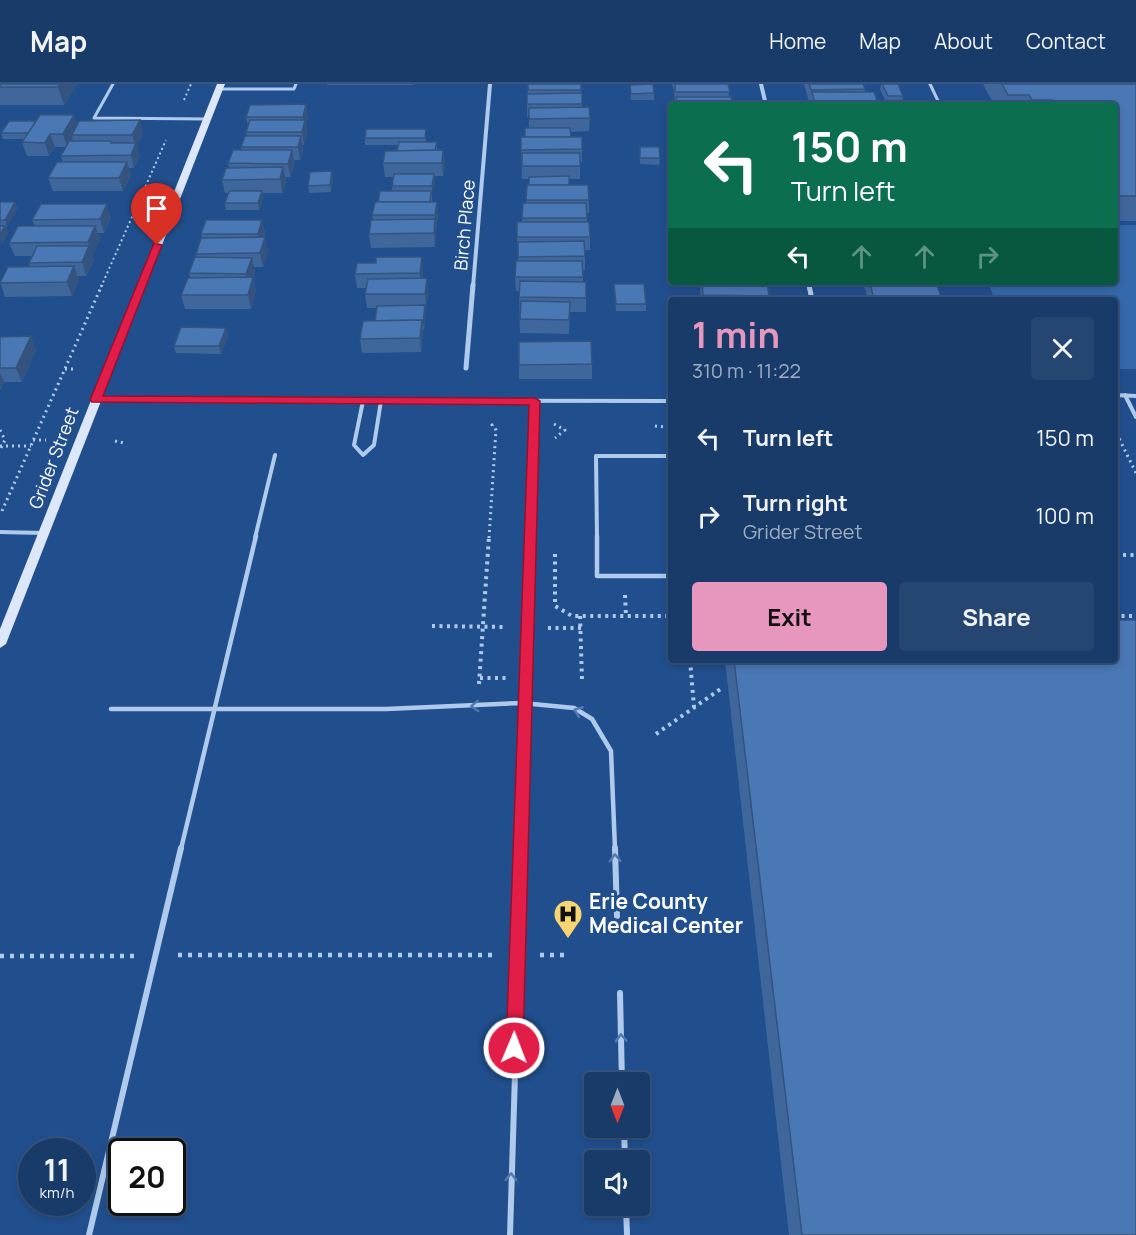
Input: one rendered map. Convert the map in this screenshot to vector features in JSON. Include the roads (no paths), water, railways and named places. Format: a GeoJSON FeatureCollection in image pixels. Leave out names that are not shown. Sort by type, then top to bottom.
{"type":"FeatureCollection","features":[{"type":"Feature","properties":{"kind":"street","name":"Birch Place"},"geometry":{"type":"LineString","coordinates":[[466,368],[490,84]]}},
{"type":"Feature","properties":{"kind":"street"},"geometry":{"type":"LineString","coordinates":[[761,84],[765,102]]}},
{"type":"Feature","properties":{"kind":"street","name":"Grider Street"},"geometry":{"type":"LineString","coordinates":[[0,644],[220,87]]}},
{"type":"Feature","properties":{"kind":"lane"},"geometry":{"type":"LineString","coordinates":[[113,84],[94,118],[207,120]]}},
{"type":"Feature","properties":{"kind":"lane"},"geometry":{"type":"LineString","coordinates":[[220,87],[294,88],[296,84]]}},
{"type":"Feature","properties":{"kind":"lane"},"geometry":{"type":"LineString","coordinates":[[930,84],[939,102]]}},
{"type":"Feature","properties":{"kind":"lane"},"geometry":{"type":"LineString","coordinates":[[1118,395],[1136,396]]}},
{"type":"Feature","properties":{"kind":"lane"},"geometry":{"type":"LineString","coordinates":[[1125,395],[1136,417]]}},
{"type":"Feature","properties":{"kind":"lane"},"geometry":{"type":"LineString","coordinates":[[96,400],[668,401]]}},
{"type":"Feature","properties":{"kind":"lane"},"geometry":{"type":"LineString","coordinates":[[363,401],[354,445],[363,455],[374,445],[381,401]]}},
{"type":"Feature","properties":{"kind":"lane"},"geometry":{"type":"LineString","coordinates":[[510,1235],[535,401]]}},
{"type":"Feature","properties":{"kind":"lane"},"geometry":{"type":"LineString","coordinates":[[89,1235],[275,455]]}},
{"type":"Feature","properties":{"kind":"lane"},"geometry":{"type":"LineString","coordinates":[[668,456],[596,456],[597,576],[668,576]]}},
{"type":"Feature","properties":{"kind":"lane"},"geometry":{"type":"LineString","coordinates":[[0,532],[44,533]]}},
{"type":"Feature","properties":{"kind":"lane"},"geometry":{"type":"LineString","coordinates":[[111,709],[561,705],[589,715],[603,731],[611,751],[617,916]]}},
{"type":"Feature","properties":{"kind":"lane"},"geometry":{"type":"LineString","coordinates":[[620,993],[622,1072]]}},
{"type":"Feature","properties":{"kind":"lane"},"geometry":{"type":"LineString","coordinates":[[626,1216],[627,1235]]}},
{"type":"Feature","properties":{"kind":"place","name":"Erie County Medical Center"},"geometry":{"type":"Point","coordinates":[568,940]}}]}
